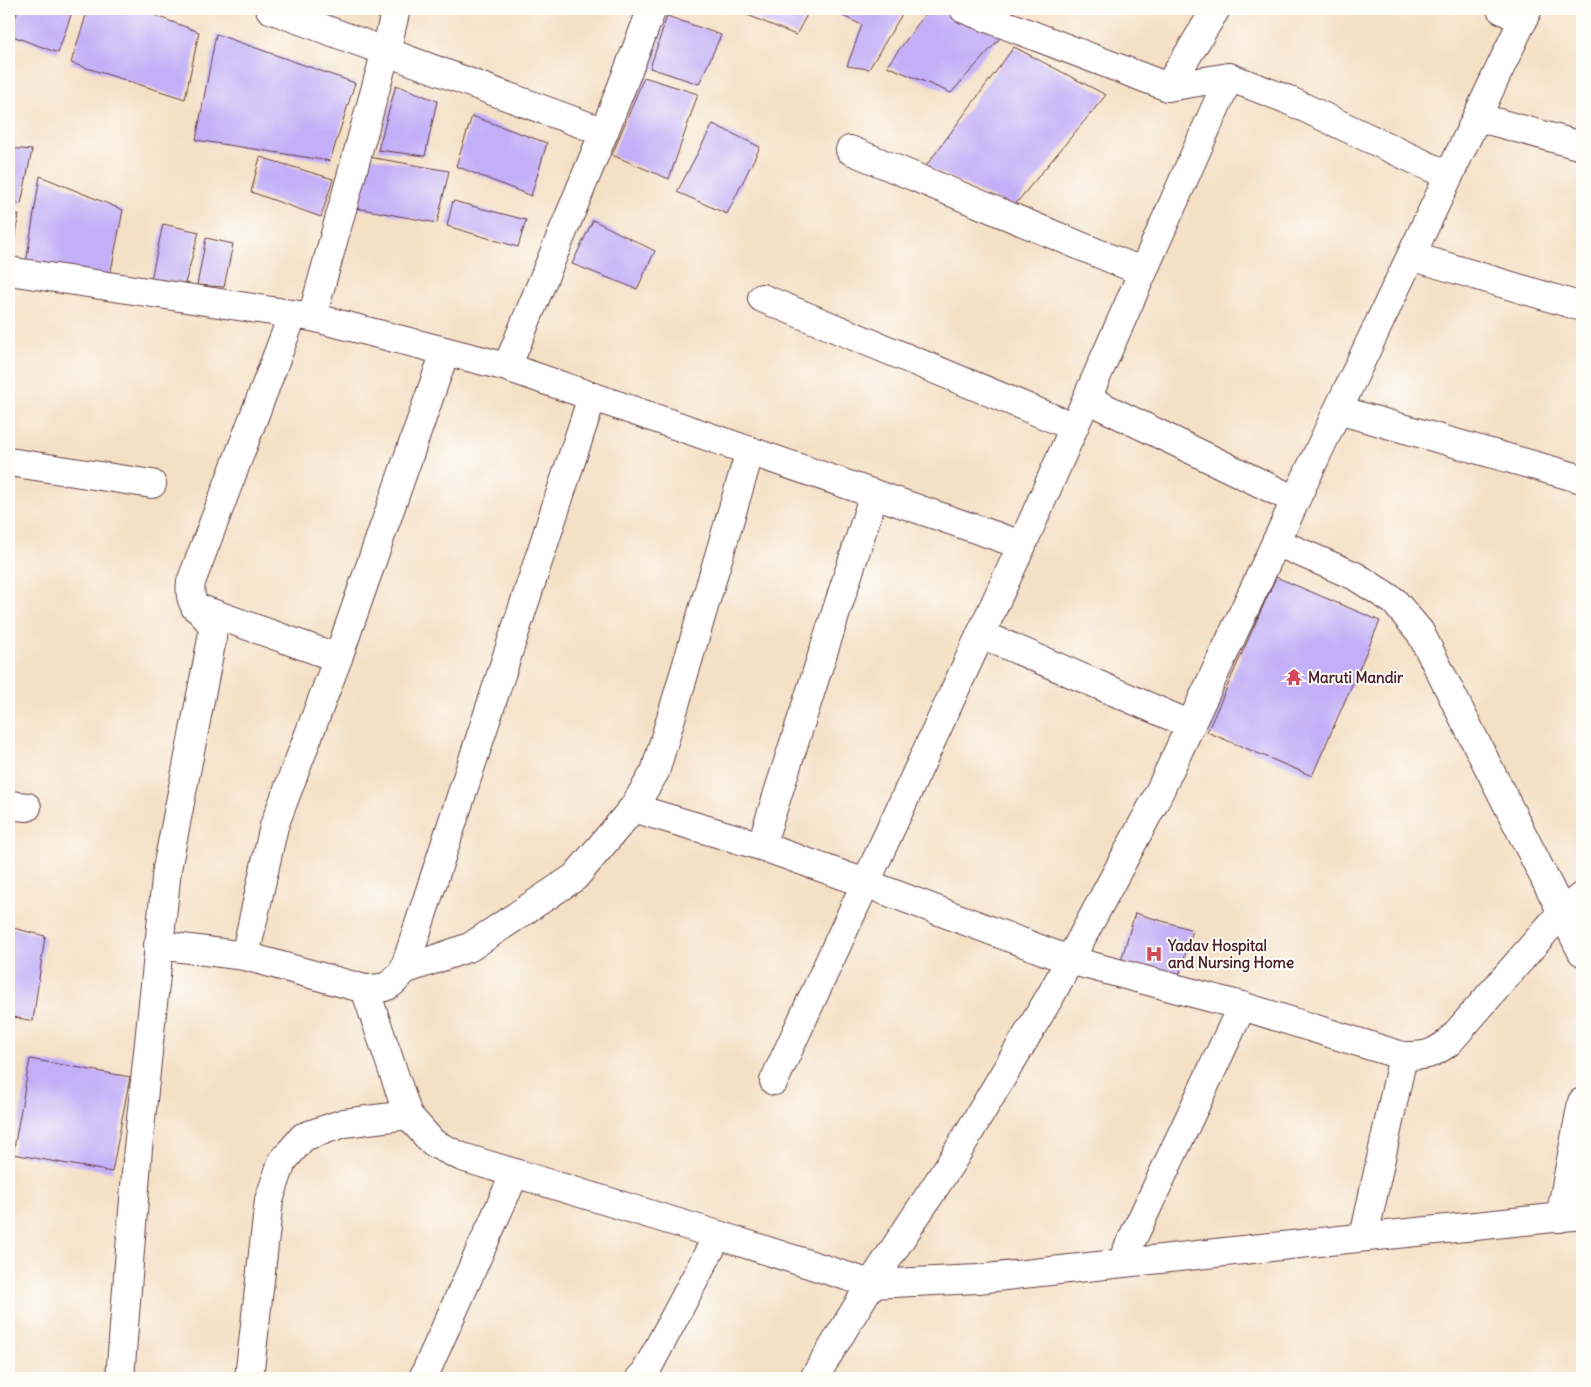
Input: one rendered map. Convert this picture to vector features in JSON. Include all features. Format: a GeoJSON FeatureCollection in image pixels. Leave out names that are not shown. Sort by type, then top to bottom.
{"type":"FeatureCollection","features":[{"type":"Feature","properties":{"kind":"street"},"geometry":{"type":"LineString","coordinates":[[270,9],[604,132]]}},
{"type":"Feature","properties":{"kind":"street"},"geometry":{"type":"LineString","coordinates":[[120,1378],[138,1148],[167,869],[211,644],[212,630],[210,623],[195,607],[190,594],[191,582],[302,316],[386,51],[396,9]]}},
{"type":"Feature","properties":{"kind":"street"},"geometry":{"type":"LineString","coordinates":[[506,367],[604,132],[652,9]]}},
{"type":"Feature","properties":{"kind":"street"},"geometry":{"type":"LineString","coordinates":[[964,9],[1168,88],[1229,77],[1286,99],[1449,176]]}},
{"type":"Feature","properties":{"kind":"street"},"geometry":{"type":"LineString","coordinates":[[1168,88],[1216,9]]}},
{"type":"Feature","properties":{"kind":"street"},"geometry":{"type":"LineString","coordinates":[[814,1378],[871,1284],[952,1161],[1046,1003],[1155,801],[1295,500],[1477,117],[1517,13]]}},
{"type":"Feature","properties":{"kind":"street"},"geometry":{"type":"LineString","coordinates":[[774,1081],[1022,545],[1229,77]]}},
{"type":"Feature","properties":{"kind":"street"},"geometry":{"type":"LineString","coordinates":[[1477,117],[1582,146]]}},
{"type":"Feature","properties":{"kind":"street"},"geometry":{"type":"LineString","coordinates":[[850,150],[1143,272]]}},
{"type":"Feature","properties":{"kind":"street"},"geometry":{"type":"LineString","coordinates":[[1411,256],[1582,307]]}},
{"type":"Feature","properties":{"kind":"street"},"geometry":{"type":"LineString","coordinates":[[9,271],[302,316],[506,367],[1022,545]]}},
{"type":"Feature","properties":{"kind":"street"},"geometry":{"type":"LineString","coordinates":[[762,298],[1074,427]]}},
{"type":"Feature","properties":{"kind":"street"},"geometry":{"type":"LineString","coordinates":[[245,956],[274,826],[338,658],[445,352]]}},
{"type":"Feature","properties":{"kind":"street"},"geometry":{"type":"LineString","coordinates":[[158,945],[245,956],[365,989],[382,989],[394,983],[404,970],[592,397]]}},
{"type":"Feature","properties":{"kind":"street"},"geometry":{"type":"LineString","coordinates":[[1087,399],[1295,500]]}},
{"type":"Feature","properties":{"kind":"street"},"geometry":{"type":"LineString","coordinates":[[1338,410],[1582,479]]}},
{"type":"Feature","properties":{"kind":"street"},"geometry":{"type":"LineString","coordinates":[[404,970],[470,946],[575,877],[632,808],[655,772],[750,451]]}},
{"type":"Feature","properties":{"kind":"street"},"geometry":{"type":"LineString","coordinates":[[9,462],[152,484]]}},
{"type":"Feature","properties":{"kind":"street"},"geometry":{"type":"LineString","coordinates":[[761,846],[874,494]]}},
{"type":"Feature","properties":{"kind":"street"},"geometry":{"type":"LineString","coordinates":[[1276,542],[1356,576],[1394,601],[1420,632],[1573,904],[1582,952]]}},
{"type":"Feature","properties":{"kind":"street"},"geometry":{"type":"LineString","coordinates":[[195,607],[338,658]]}},
{"type":"Feature","properties":{"kind":"street"},"geometry":{"type":"LineString","coordinates":[[981,634],[1191,725]]}},
{"type":"Feature","properties":{"kind":"street"},"geometry":{"type":"LineString","coordinates":[[632,808],[761,846],[1069,960],[1242,1006],[1403,1056],[1420,1056],[1435,1053],[1449,1042],[1573,904]]}},
{"type":"Feature","properties":{"kind":"street"},"geometry":{"type":"LineString","coordinates":[[365,989],[408,1115],[433,1143],[462,1157],[871,1284],[978,1279],[1571,1216],[1582,1102]]}},
{"type":"Feature","properties":{"kind":"street"},"geometry":{"type":"LineString","coordinates":[[1121,1263],[1242,1006]]}},
{"type":"Feature","properties":{"kind":"street"},"geometry":{"type":"LineString","coordinates":[[1364,1237],[1403,1056]]}},
{"type":"Feature","properties":{"kind":"street"},"geometry":{"type":"LineString","coordinates":[[249,1378],[269,1200],[282,1162],[304,1137],[344,1123],[408,1115]]}},
{"type":"Feature","properties":{"kind":"street"},"geometry":{"type":"LineString","coordinates":[[424,1378],[515,1173]]}},
{"type":"Feature","properties":{"kind":"street"},"geometry":{"type":"LineString","coordinates":[[640,1378],[718,1235]]}},
{"type":"Feature","properties":{"kind":"building"},"geometry":{"type":"Polygon","coordinates":[[[18,9],[73,9],[58,53],[10,35],[18,9]]]}},
{"type":"Feature","properties":{"kind":"building"},"geometry":{"type":"Polygon","coordinates":[[[88,9],[138,9],[199,32],[185,99],[71,63],[88,9]]]}},
{"type":"Feature","properties":{"kind":"building"},"geometry":{"type":"Polygon","coordinates":[[[742,9],[810,9],[796,35],[740,12],[742,9]]]}},
{"type":"Feature","properties":{"kind":"building"},"geometry":{"type":"Polygon","coordinates":[[[827,9],[905,9],[869,69],[847,66],[862,25],[827,9]]]}},
{"type":"Feature","properties":{"kind":"building"},"geometry":{"type":"Polygon","coordinates":[[[929,9],[943,9],[1002,36],[951,93],[887,66],[929,9]]]}},
{"type":"Feature","properties":{"kind":"building"},"geometry":{"type":"Polygon","coordinates":[[[667,16],[721,35],[699,84],[650,68],[667,16]]]}},
{"type":"Feature","properties":{"kind":"building"},"geometry":{"type":"Polygon","coordinates":[[[216,34],[355,83],[330,161],[196,140],[216,34]]]}},
{"type":"Feature","properties":{"kind":"building"},"geometry":{"type":"Polygon","coordinates":[[[1014,47],[1106,95],[1013,207],[926,166],[1014,47]]]}},
{"type":"Feature","properties":{"kind":"building"},"geometry":{"type":"Polygon","coordinates":[[[644,77],[698,94],[669,179],[612,155],[644,77]]]}},
{"type":"Feature","properties":{"kind":"building"},"geometry":{"type":"Polygon","coordinates":[[[396,85],[437,101],[425,156],[378,150],[396,85]]]}},
{"type":"Feature","properties":{"kind":"building"},"geometry":{"type":"Polygon","coordinates":[[[472,116],[547,143],[531,196],[456,166],[472,116]]]}},
{"type":"Feature","properties":{"kind":"building"},"geometry":{"type":"Polygon","coordinates":[[[713,124],[760,147],[727,214],[677,192],[713,124]]]}},
{"type":"Feature","properties":{"kind":"building"},"geometry":{"type":"Polygon","coordinates":[[[9,148],[32,150],[21,204],[9,202],[9,148]]]}},
{"type":"Feature","properties":{"kind":"building"},"geometry":{"type":"Polygon","coordinates":[[[260,157],[333,179],[321,217],[251,192],[260,157]]]}},
{"type":"Feature","properties":{"kind":"building"},"geometry":{"type":"Polygon","coordinates":[[[369,157],[449,171],[437,223],[356,208],[369,157]]]}},
{"type":"Feature","properties":{"kind":"building"},"geometry":{"type":"Polygon","coordinates":[[[40,176],[123,210],[110,276],[26,263],[40,176]]]}},
{"type":"Feature","properties":{"kind":"building"},"geometry":{"type":"Polygon","coordinates":[[[453,201],[526,220],[518,247],[447,226],[453,201]]]}},
{"type":"Feature","properties":{"kind":"building"},"geometry":{"type":"Polygon","coordinates":[[[9,213],[19,215],[10,261],[9,261],[9,213]]]}},
{"type":"Feature","properties":{"kind":"building"},"geometry":{"type":"Polygon","coordinates":[[[593,220],[655,251],[637,289],[572,264],[593,220]]]}},
{"type":"Feature","properties":{"kind":"building"},"geometry":{"type":"Polygon","coordinates":[[[163,224],[199,232],[184,287],[151,279],[163,224]]]}},
{"type":"Feature","properties":{"kind":"building"},"geometry":{"type":"Polygon","coordinates":[[[206,238],[233,244],[224,287],[197,285],[206,238]]]}},
{"type":"Feature","properties":{"kind":"building","name":"Maruti Mandir"},"geometry":{"type":"Polygon","coordinates":[[[1276,577],[1380,621],[1312,776],[1207,732],[1276,577]]]}},
{"type":"Feature","properties":{"kind":"building"},"geometry":{"type":"Polygon","coordinates":[[[1135,913],[1193,930],[1176,985],[1119,968],[1135,913]]]}},
{"type":"Feature","properties":{"kind":"building"},"geometry":{"type":"Polygon","coordinates":[[[9,927],[45,936],[33,1021],[9,1016],[9,927]]]}},
{"type":"Feature","properties":{"kind":"building"},"geometry":{"type":"Polygon","coordinates":[[[30,1059],[130,1077],[112,1172],[13,1154],[30,1059]]]}},
{"type":"Feature","properties":{"kind":"place","name":"Maruti Mandir"},"geometry":{"type":"Point","coordinates":[1294,677]}},
{"type":"Feature","properties":{"kind":"place","name":"Yadav Hospital and Nursing Home"},"geometry":{"type":"Point","coordinates":[1154,954]}}]}
